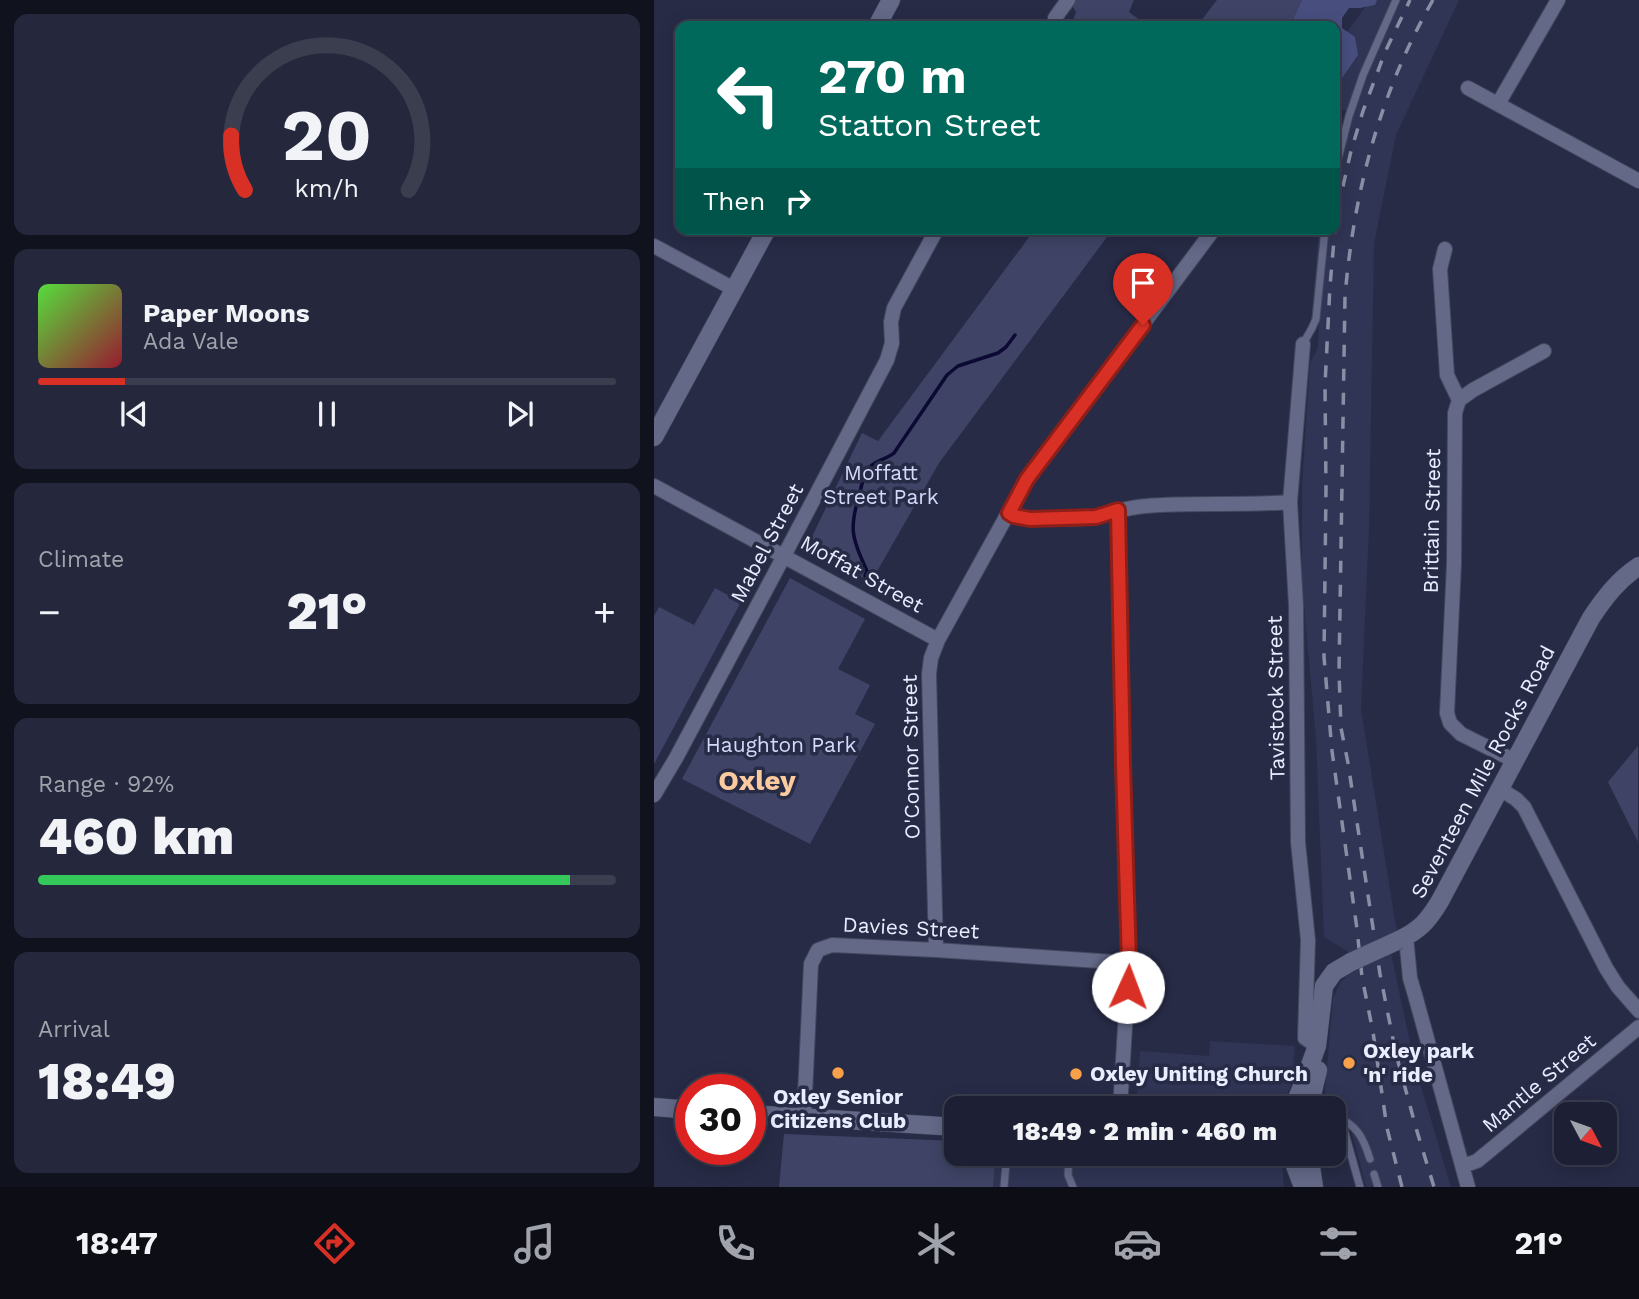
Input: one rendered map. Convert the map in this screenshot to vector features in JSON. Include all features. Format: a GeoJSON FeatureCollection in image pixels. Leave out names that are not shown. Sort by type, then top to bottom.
{"type":"FeatureCollection","features":[{"type":"Feature","properties":{"kind":"main road"},"geometry":{"type":"LineString","coordinates":[[880,21],[891,0]]}},
{"type":"Feature","properties":{"kind":"main road"},"geometry":{"type":"LineString","coordinates":[[654,437],[764,235]]}},
{"type":"Feature","properties":{"kind":"main road","name":"Seventeen Mile Rocks Road"},"geometry":{"type":"LineString","coordinates":[[1298,1096],[1317,1046],[1324,986],[1334,972],[1402,939],[1418,930],[1429,919],[1591,618],[1620,580],[1639,566]]}},
{"type":"Feature","properties":{"kind":"main road","name":"Seventeen Mile Rocks Road"},"geometry":{"type":"LineString","coordinates":[[1312,1096],[1320,1060],[1317,1046]]}},
{"type":"Feature","properties":{"kind":"main road"},"geometry":{"type":"LineString","coordinates":[[654,1107],[675,1109]]}},
{"type":"Feature","properties":{"kind":"main road"},"geometry":{"type":"LineString","coordinates":[[766,1115],[944,1126]]}},
{"type":"Feature","properties":{"kind":"main road"},"geometry":{"type":"LineString","coordinates":[[1300,1166],[1303,1187]]}},
{"type":"Feature","properties":{"kind":"main road"},"geometry":{"type":"LineString","coordinates":[[1304,1166],[1314,1187]]}},
{"type":"Feature","properties":{"kind":"street"},"geometry":{"type":"LineString","coordinates":[[1055,18],[1068,0]]}},
{"type":"Feature","properties":{"kind":"street"},"geometry":{"type":"LineString","coordinates":[[1498,104],[1558,0]]}},
{"type":"Feature","properties":{"kind":"street"},"geometry":{"type":"LineString","coordinates":[[1468,88],[1639,181]]}},
{"type":"Feature","properties":{"kind":"street","name":"Mabel Street"},"geometry":{"type":"LineString","coordinates":[[654,795],[683,746],[887,360],[892,343],[891,322],[894,308],[934,235]]}},
{"type":"Feature","properties":{"kind":"street","name":"O'Connor Street"},"geometry":{"type":"LineString","coordinates":[[936,950],[929,674],[931,658],[1027,479],[1210,235]]}},
{"type":"Feature","properties":{"kind":"street"},"geometry":{"type":"LineString","coordinates":[[654,246],[734,289]]}},
{"type":"Feature","properties":{"kind":"street","name":"Brittain Street"},"geometry":{"type":"LineString","coordinates":[[1445,249],[1440,269],[1447,375],[1459,401],[1455,414],[1454,564],[1447,713],[1450,723],[1461,734],[1515,761]]}},
{"type":"Feature","properties":{"kind":"street","name":"Tavistock Street"},"geometry":{"type":"LineString","coordinates":[[1303,344],[1290,502],[1296,605],[1298,842],[1308,940],[1305,1038],[1317,1046]]}},
{"type":"Feature","properties":{"kind":"street"},"geometry":{"type":"LineString","coordinates":[[1459,401],[1473,390],[1544,351]]}},
{"type":"Feature","properties":{"kind":"street","name":"Moffat Street"},"geometry":{"type":"LineString","coordinates":[[654,486],[939,640]]}},
{"type":"Feature","properties":{"kind":"street"},"geometry":{"type":"LineString","coordinates":[[1009,513],[1030,519],[1096,517],[1144,506],[1290,502]]}},
{"type":"Feature","properties":{"kind":"street"},"geometry":{"type":"LineString","coordinates":[[1118,510],[1129,963],[1121,1096]]}},
{"type":"Feature","properties":{"kind":"street"},"geometry":{"type":"LineString","coordinates":[[1500,789],[1524,807],[1606,968],[1639,1011]]}},
{"type":"Feature","properties":{"kind":"street"},"geometry":{"type":"LineString","coordinates":[[1402,939],[1468,1187]]}},
{"type":"Feature","properties":{"kind":"street","name":"Davies Street"},"geometry":{"type":"LineString","coordinates":[[804,1117],[811,964],[818,950],[832,945],[1129,963]]}},
{"type":"Feature","properties":{"kind":"street","name":"Mantle Street"},"geometry":{"type":"LineString","coordinates":[[1463,1166],[1477,1161],[1639,1027]]}},
{"type":"Feature","properties":{"kind":"lane"},"geometry":{"type":"LineString","coordinates":[[1340,151],[1363,75],[1396,0]]}},
{"type":"Feature","properties":{"kind":"lane"},"geometry":{"type":"LineString","coordinates":[[1303,344],[1316,318],[1324,235]]}},
{"type":"Feature","properties":{"kind":"lane"},"geometry":{"type":"LineString","coordinates":[[1346,1122],[1362,1135],[1370,1159]]}},
{"type":"Feature","properties":{"kind":"lane"},"geometry":{"type":"LineString","coordinates":[[1346,1142],[1360,1187]]}},
{"type":"Feature","properties":{"kind":"lane"},"geometry":{"type":"LineString","coordinates":[[1004,1187],[1006,1166]]}},
{"type":"Feature","properties":{"kind":"lane"},"geometry":{"type":"LineString","coordinates":[[1068,1166],[1068,1175],[1073,1187]]}},
{"type":"Feature","properties":{"kind":"lane"},"geometry":{"type":"LineString","coordinates":[[1374,1174],[1378,1187]]}},
{"type":"Feature","properties":{"kind":"shaded area"},"geometry":{"type":"Polygon","coordinates":[[[1302,0],[1377,0],[1375,5],[1349,8],[1342,18],[1342,28],[1355,37],[1358,55],[1340,81],[1340,21],[1293,21],[1302,0]]]}},
{"type":"Feature","properties":{"kind":"shaded area"},"geometry":{"type":"Polygon","coordinates":[[[1368,0],[1459,0],[1396,135],[1374,244],[1369,530],[1361,709],[1397,933],[1350,953],[1324,937],[1316,739],[1302,583],[1302,485],[1310,363],[1318,348],[1319,323],[1311,322],[1318,242],[1319,235],[1340,235],[1340,134],[1346,111],[1340,109],[1340,41],[1368,0]]]}},
{"type":"Feature","properties":{"kind":"shaded area"},"geometry":{"type":"Polygon","coordinates":[[[1391,953],[1415,1066],[1451,1187],[1366,1187],[1346,1116],[1346,1096],[1326,1096],[1325,1091],[1333,998],[1340,983],[1349,974],[1391,953]]]}},
{"type":"Feature","properties":{"kind":"shaded area"},"geometry":{"type":"Polygon","coordinates":[[[1210,1041],[1295,1046],[1291,1086],[1286,1096],[1137,1096],[1140,1051],[1209,1056],[1210,1041]]]}},
{"type":"Feature","properties":{"kind":"shaded area"},"geometry":{"type":"Polygon","coordinates":[[[995,1166],[1282,1166],[1284,1187],[993,1187],[995,1166]]]}},
{"type":"Feature","properties":{"kind":"green space"},"geometry":{"type":"Polygon","coordinates":[[[1076,0],[1134,0],[1129,12],[1141,21],[1073,21],[1076,12],[1073,7],[1076,0]]]}},
{"type":"Feature","properties":{"kind":"green space"},"geometry":{"type":"Polygon","coordinates":[[[1217,0],[1302,0],[1293,21],[1201,21],[1217,0]]]}},
{"type":"Feature","properties":{"kind":"green space","name":"Moffatt Street Park"},"geometry":{"type":"Polygon","coordinates":[[[1031,235],[1109,235],[939,463],[871,582],[807,547],[862,433],[878,441],[1031,235]]]}},
{"type":"Feature","properties":{"kind":"green space","name":"Haughton Park"},"geometry":{"type":"Polygon","coordinates":[[[790,578],[865,619],[838,669],[870,685],[855,714],[875,724],[810,844],[682,779],[790,578]]]}},
{"type":"Feature","properties":{"kind":"green space"},"geometry":{"type":"Polygon","coordinates":[[[715,588],[741,602],[654,764],[654,616],[659,607],[694,625],[715,588]]]}},
{"type":"Feature","properties":{"kind":"green space"},"geometry":{"type":"Polygon","coordinates":[[[1638,746],[1638,842],[1608,782],[1638,746]]]}},
{"type":"Feature","properties":{"kind":"green space"},"geometry":{"type":"Polygon","coordinates":[[[784,1134],[944,1140],[944,1166],[995,1166],[993,1187],[779,1187],[784,1134]]]}},
{"type":"Feature","properties":{"kind":"waterway"},"geometry":{"type":"LineString","coordinates":[[865,576],[867,571],[855,541],[853,524],[866,472],[894,453],[947,375],[958,366],[998,353],[1015,335]]}},
{"type":"Feature","properties":{"kind":"railway"},"geometry":{"type":"LineString","coordinates":[[1340,199],[1363,111],[1385,52],[1410,0]]}},
{"type":"Feature","properties":{"kind":"railway"},"geometry":{"type":"LineString","coordinates":[[1433,0],[1414,35],[1384,106],[1363,180],[1349,257],[1345,296],[1339,672],[1341,728],[1380,974],[1396,1054],[1434,1187]]}},
{"type":"Feature","properties":{"kind":"railway"},"geometry":{"type":"LineString","coordinates":[[1334,235],[1325,385],[1324,657],[1332,751],[1362,977],[1387,1128],[1402,1187]]}},
{"type":"Feature","properties":{"kind":"place","name":"Oxley park 'n' ride"},"geometry":{"type":"Point","coordinates":[1349,1063]}},
{"type":"Feature","properties":{"kind":"place","name":"Oxley Senior Citizens Club"},"geometry":{"type":"Point","coordinates":[838,1073]}},
{"type":"Feature","properties":{"kind":"place","name":"Oxley Uniting Church"},"geometry":{"type":"Point","coordinates":[1076,1074]}},
{"type":"Feature","properties":{"kind":"district","name":"Oxley"},"geometry":{"type":"Point","coordinates":[757,780]}},
{"type":"Feature","properties":{"kind":"route"},"geometry":{"type":"LineString","coordinates":[[1128,987],[1118,510],[1096,517],[1030,519],[1009,513],[1027,479],[1143,325]]}}]}
